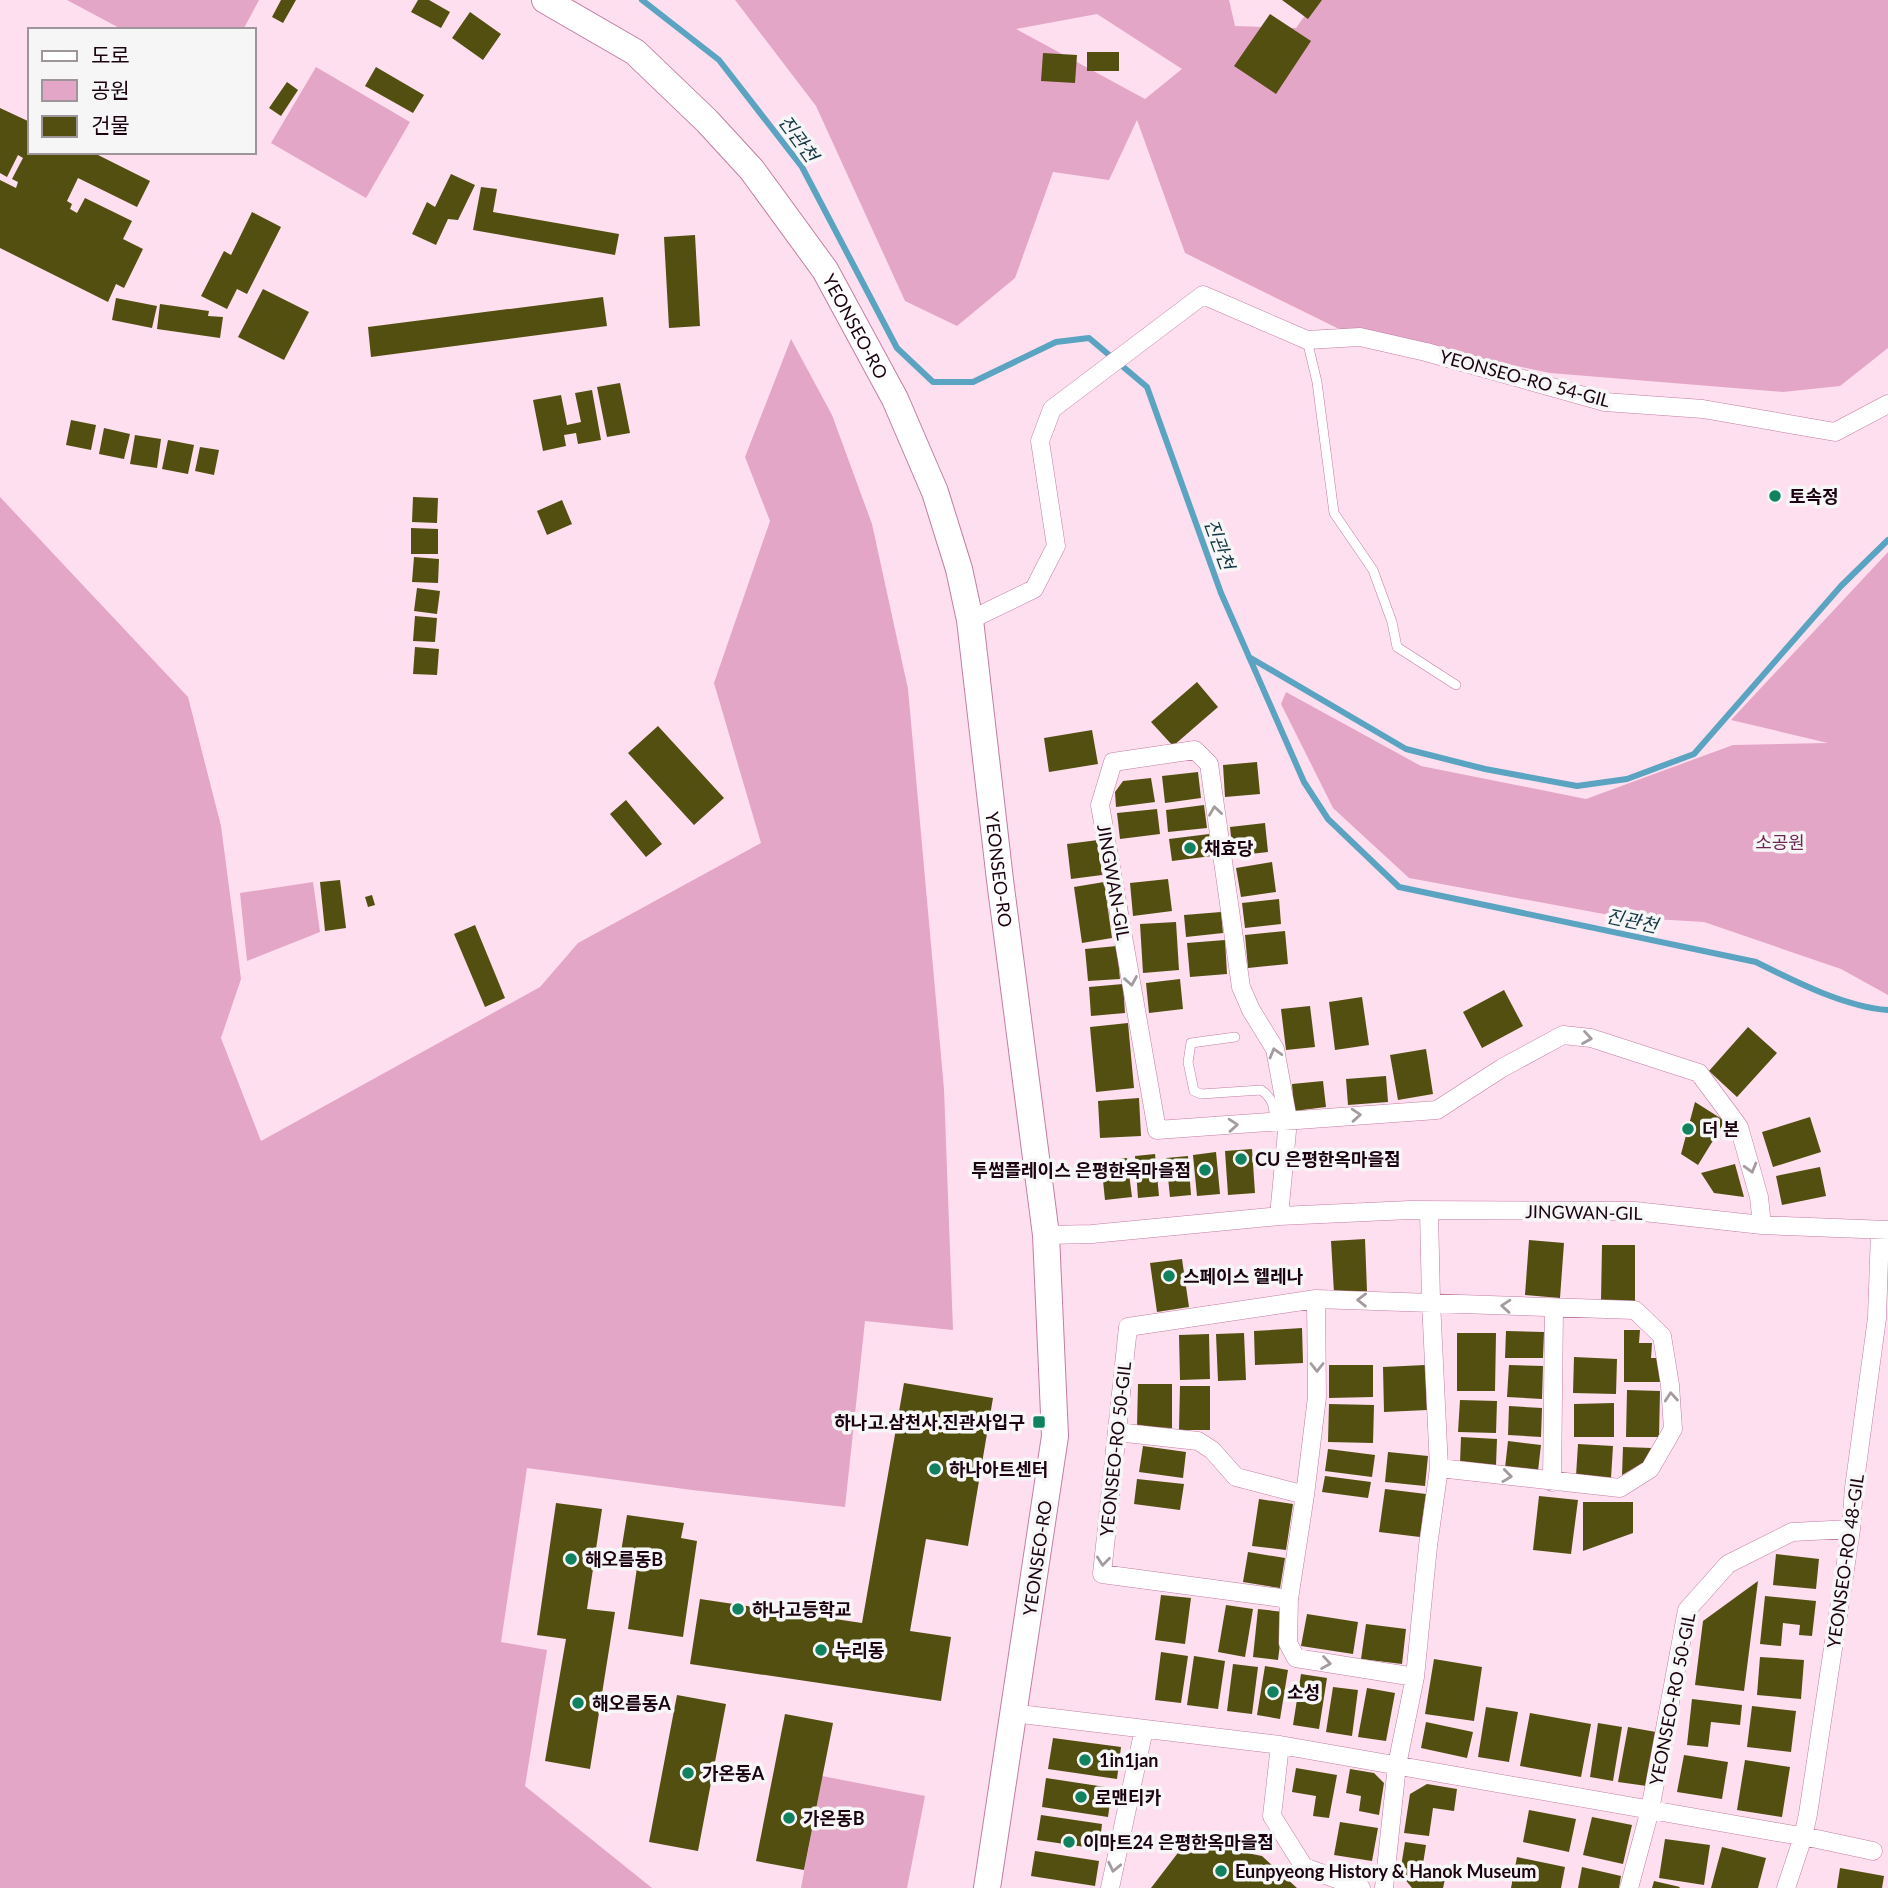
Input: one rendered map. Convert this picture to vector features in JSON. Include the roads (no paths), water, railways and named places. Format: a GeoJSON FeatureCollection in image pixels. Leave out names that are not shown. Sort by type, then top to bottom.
{"type":"FeatureCollection","features":[{"type":"Feature","properties":{"kind":"main road","name":"YEONSEO-RO"},"geometry":{"type":"LineString","coordinates":[[545,0],[635,52],[644,60],[752,170],[825,270],[895,399],[934,492],[959,569],[970,620],[1045,1235],[1055,1436],[987,1888]]}},
{"type":"Feature","properties":{"kind":"street","name":"YEONSEO-RO 54-GIL"},"geometry":{"type":"LineString","coordinates":[[970,620],[1034,589],[1056,546],[1040,441],[1052,409],[1203,295],[1307,340],[1360,337],[1426,352],[1605,402],[1703,409],[1835,432],[1888,404]]}},
{"type":"Feature","properties":{"kind":"street","name":"JINGWAN-GIL"},"geometry":{"type":"LineString","coordinates":[[1279,1216],[1281,1121],[1275,1048],[1251,1010],[1241,987],[1209,764],[1195,750],[1113,762],[1100,805],[1157,1130],[1281,1121],[1437,1110],[1502,1068],[1563,1035],[1591,1038],[1699,1073],[1739,1127],[1759,1197],[1762,1225]]}},
{"type":"Feature","properties":{"kind":"street","name":"JINGWAN-GIL"},"geometry":{"type":"LineString","coordinates":[[1045,1235],[1092,1234],[1279,1216],[1398,1210],[1635,1211],[1762,1225],[1884,1231]]}},
{"type":"Feature","properties":{"kind":"street"},"geometry":{"type":"LineString","coordinates":[[1384,1888],[1397,1765],[1415,1677],[1439,1468],[1429,1212]]}},
{"type":"Feature","properties":{"kind":"street","name":"YEONSEO-RO 48-GIL"},"geometry":{"type":"LineString","coordinates":[[1786,1888],[1803,1836],[1851,1529],[1877,1318],[1884,1231]]}},
{"type":"Feature","properties":{"kind":"street"},"geometry":{"type":"LineString","coordinates":[[1316,1298],[1317,1397],[1289,1599],[1288,1643],[1296,1658],[1415,1677]]}},
{"type":"Feature","properties":{"kind":"street","name":"YEONSEO-RO 50-GIL"},"geometry":{"type":"LineString","coordinates":[[1289,1599],[1102,1574],[1128,1327],[1316,1298],[1635,1310],[1662,1336],[1673,1429],[1650,1469],[1620,1488],[1439,1468]]}},
{"type":"Feature","properties":{"kind":"street"},"geometry":{"type":"LineString","coordinates":[[1552,1482],[1554,1309]]}},
{"type":"Feature","properties":{"kind":"street"},"geometry":{"type":"LineString","coordinates":[[1117,1432],[1198,1441],[1212,1450],[1236,1477],[1305,1495]]}},
{"type":"Feature","properties":{"kind":"street","name":"YEONSEO-RO 50-GIL"},"geometry":{"type":"LineString","coordinates":[[1629,1888],[1650,1810],[1687,1610],[1728,1564],[1792,1532],[1851,1529]]}},
{"type":"Feature","properties":{"kind":"street","name":"YEONSEO-RO 50-GIL"},"geometry":{"type":"LineString","coordinates":[[1012,1713],[1280,1745],[1803,1836],[1873,1851]]}},
{"type":"Feature","properties":{"kind":"street"},"geometry":{"type":"LineString","coordinates":[[1110,1888],[1144,1728]]}},
{"type":"Feature","properties":{"kind":"street"},"geometry":{"type":"LineString","coordinates":[[1280,1745],[1272,1816],[1304,1867],[1361,1888]]}},
{"type":"Feature","properties":{"kind":"lane"},"geometry":{"type":"LineString","coordinates":[[1307,340],[1317,382],[1334,513],[1373,570],[1392,622],[1397,647],[1456,685]]}},
{"type":"Feature","properties":{"kind":"lane"},"geometry":{"type":"LineString","coordinates":[[1235,1037],[1191,1043],[1188,1062],[1194,1091],[1201,1094],[1261,1090],[1268,1095],[1281,1121]]}},
{"type":"Feature","properties":{"kind":"waterway","name":"진관천"},"geometry":{"type":"LineString","coordinates":[[642,0],[719,60],[802,167],[897,348],[933,382],[973,382],[1056,342],[1089,338],[1147,387],[1221,593],[1304,782],[1328,819],[1399,887],[1756,962],[1837,999],[1888,1010]]}},
{"type":"Feature","properties":{"kind":"waterway"},"geometry":{"type":"LineString","coordinates":[[1249,657],[1406,749],[1485,769],[1577,786],[1627,779],[1694,754],[1841,586],[1888,540]]}},
{"type":"Feature","properties":{"kind":"place","name":"토속정"},"geometry":{"type":"Point","coordinates":[1775,496]}},
{"type":"Feature","properties":{"kind":"place","name":"채효당"},"geometry":{"type":"Point","coordinates":[1190,848]}},
{"type":"Feature","properties":{"kind":"place","name":"더 본"},"geometry":{"type":"Point","coordinates":[1688,1129]}},
{"type":"Feature","properties":{"kind":"place","name":"CU 은평한옥마을점"},"geometry":{"type":"Point","coordinates":[1241,1159]}},
{"type":"Feature","properties":{"kind":"place","name":"투썸플레이스 은평한옥마을점"},"geometry":{"type":"Point","coordinates":[1205,1170]}},
{"type":"Feature","properties":{"kind":"place","name":"스페이스 헬레나"},"geometry":{"type":"Point","coordinates":[1169,1276]}},
{"type":"Feature","properties":{"kind":"place","name":"하나고.삼천사.진관사입구"},"geometry":{"type":"Point","coordinates":[1039,1422]}},
{"type":"Feature","properties":{"kind":"place","name":"하나아트센터"},"geometry":{"type":"Point","coordinates":[935,1469]}},
{"type":"Feature","properties":{"kind":"place","name":"해오름동B"},"geometry":{"type":"Point","coordinates":[571,1559]}},
{"type":"Feature","properties":{"kind":"place","name":"하나고등학교"},"geometry":{"type":"Point","coordinates":[738,1609]}},
{"type":"Feature","properties":{"kind":"place","name":"누리동"},"geometry":{"type":"Point","coordinates":[821,1650]}},
{"type":"Feature","properties":{"kind":"place","name":"소성"},"geometry":{"type":"Point","coordinates":[1273,1692]}},
{"type":"Feature","properties":{"kind":"place","name":"해오름동A"},"geometry":{"type":"Point","coordinates":[578,1703]}},
{"type":"Feature","properties":{"kind":"place","name":"1in1jan"},"geometry":{"type":"Point","coordinates":[1085,1760]}},
{"type":"Feature","properties":{"kind":"place","name":"가온동A"},"geometry":{"type":"Point","coordinates":[688,1773]}},
{"type":"Feature","properties":{"kind":"place","name":"로맨티카"},"geometry":{"type":"Point","coordinates":[1081,1797]}},
{"type":"Feature","properties":{"kind":"place","name":"가온동B"},"geometry":{"type":"Point","coordinates":[789,1818]}},
{"type":"Feature","properties":{"kind":"place","name":"이마트24 은평한옥마을점"},"geometry":{"type":"Point","coordinates":[1069,1842]}},
{"type":"Feature","properties":{"kind":"place","name":"Eunpyeong History & Hanok Museum"},"geometry":{"type":"Point","coordinates":[1221,1871]}},
{"type":"Feature","properties":{"kind":"park label","name":"소공원"},"geometry":{"type":"Point","coordinates":[1780,842]}}]}
